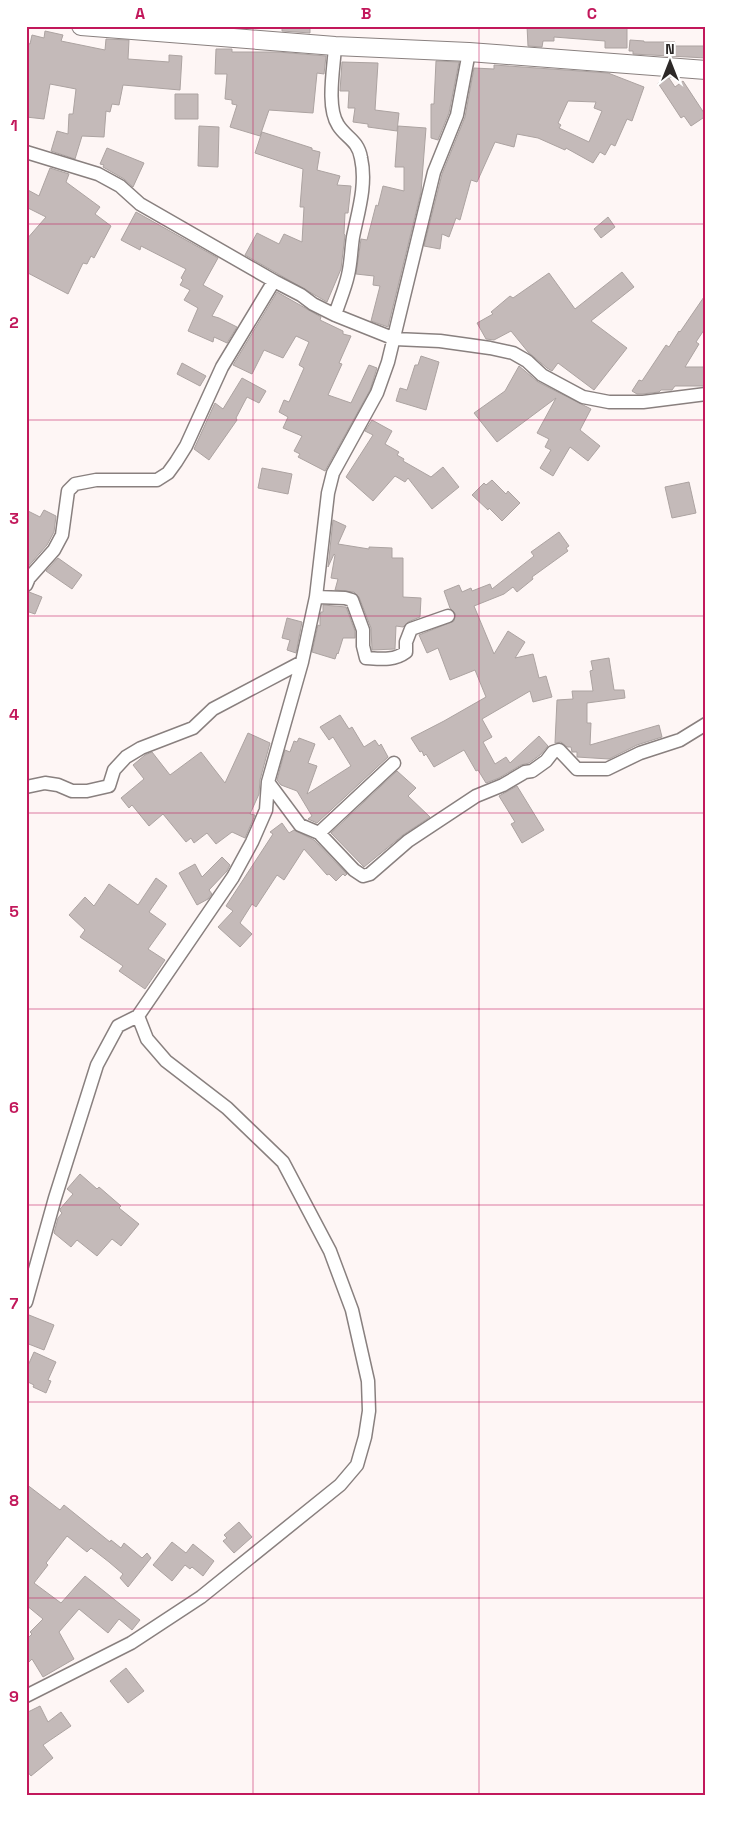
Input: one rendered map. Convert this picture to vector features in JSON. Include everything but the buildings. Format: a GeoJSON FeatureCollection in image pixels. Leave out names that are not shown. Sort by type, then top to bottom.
{"type":"FeatureCollection","features":[{"type":"Feature","properties":{"kind":"main road"},"geometry":{"type":"LineString","coordinates":[[81,26],[335,46],[469,52],[706,70]]}},
{"type":"Feature","properties":{"kind":"street"},"geometry":{"type":"LineString","coordinates":[[335,46],[332,95],[333,114],[338,126],[358,147],[362,159],[363,175],[361,203],[352,244],[348,276],[335,315]]}},
{"type":"Feature","properties":{"kind":"street"},"geometry":{"type":"LineString","coordinates":[[26,1302],[55,1198],[98,1065],[118,1026],[138,1016],[233,877],[252,842],[266,810],[268,782],[302,662],[316,597],[328,493],[333,473],[377,393],[395,338],[434,172],[457,115],[469,52]]}},
{"type":"Feature","properties":{"kind":"street"},"geometry":{"type":"LineString","coordinates":[[26,152],[98,174],[120,186],[140,204],[301,295],[313,304],[335,315],[395,338],[440,341],[514,353],[527,361],[542,375],[583,397],[610,402],[643,402],[706,394]]}},
{"type":"Feature","properties":{"kind":"street"},"geometry":{"type":"LineString","coordinates":[[26,585],[29,578],[54,550],[62,535],[68,491],[75,484],[96,480],[157,480],[168,473],[186,446],[222,367],[274,281]]}},
{"type":"Feature","properties":{"kind":"street"},"geometry":{"type":"LineString","coordinates":[[316,597],[352,600],[362,630],[362,646],[366,658],[390,659],[399,657],[406,652],[410,629],[448,616]]}},
{"type":"Feature","properties":{"kind":"street"},"geometry":{"type":"LineString","coordinates":[[26,787],[45,783],[58,785],[72,791],[87,791],[109,786],[114,770],[126,757],[142,748],[193,728],[213,709],[302,662]]}},
{"type":"Feature","properties":{"kind":"street"},"geometry":{"type":"LineString","coordinates":[[268,782],[300,826],[319,833],[354,870],[363,876],[370,874],[408,840],[476,796],[503,785],[525,772],[532,771],[546,761],[553,752],[559,750],[577,769],[607,769],[640,753],[680,740],[706,724]]}},
{"type":"Feature","properties":{"kind":"street"},"geometry":{"type":"LineString","coordinates":[[319,833],[394,763]]}},
{"type":"Feature","properties":{"kind":"street"},"geometry":{"type":"LineString","coordinates":[[26,1696],[131,1643],[201,1597],[340,1485],[357,1465],[369,1412],[368,1381],[352,1310],[330,1251],[283,1162],[226,1108],[166,1061],[147,1039],[138,1016]]}}]}
